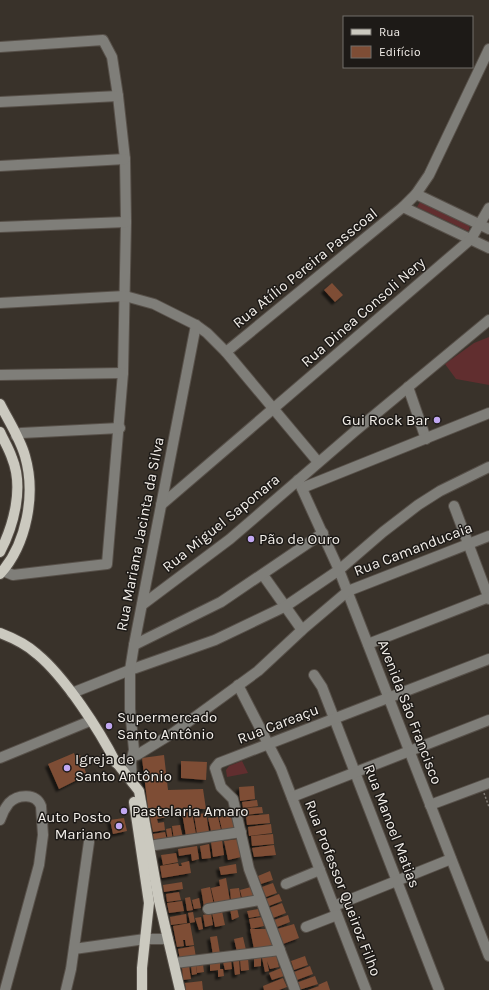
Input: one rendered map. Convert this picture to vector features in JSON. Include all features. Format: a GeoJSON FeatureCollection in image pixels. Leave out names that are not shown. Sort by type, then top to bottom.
{"type":"FeatureCollection","features":[{"type":"Feature","properties":{"kind":"main road"},"geometry":{"type":"LineString","coordinates":[[0,404],[25,455],[28,468],[29,506],[20,540],[1,572]]}},
{"type":"Feature","properties":{"kind":"main road"},"geometry":{"type":"LineString","coordinates":[[0,552],[11,526],[17,493],[13,459],[2,436],[16,436]]}},
{"type":"Feature","properties":{"kind":"main road"},"geometry":{"type":"LineString","coordinates":[[0,633],[26,646],[48,664],[72,693],[136,792]]}},
{"type":"Feature","properties":{"kind":"main road"},"geometry":{"type":"LineString","coordinates":[[114,758],[131,759]]}},
{"type":"Feature","properties":{"kind":"main road"},"geometry":{"type":"LineString","coordinates":[[132,781],[136,792],[144,846],[149,896],[149,913],[142,968],[142,990]]}},
{"type":"Feature","properties":{"kind":"main road"},"geometry":{"type":"LineString","coordinates":[[144,846],[175,963],[180,990]]}},
{"type":"Feature","properties":{"kind":"main road"},"geometry":{"type":"LineString","coordinates":[[149,913],[161,912]]}},
{"type":"Feature","properties":{"kind":"street"},"geometry":{"type":"LineString","coordinates":[[0,47],[103,40],[112,57],[118,96],[125,159],[126,222],[123,373],[120,428],[107,564],[12,575],[1,572]]}},
{"type":"Feature","properties":{"kind":"street","name":"Rua Atílio Pereira Passcoal"},"geometry":{"type":"LineString","coordinates":[[226,352],[403,207],[416,194],[428,175],[489,49]]}},
{"type":"Feature","properties":{"kind":"street"},"geometry":{"type":"LineString","coordinates":[[0,102],[118,96]]}},
{"type":"Feature","properties":{"kind":"street"},"geometry":{"type":"LineString","coordinates":[[0,166],[125,159]]}},
{"type":"Feature","properties":{"kind":"street"},"geometry":{"type":"LineString","coordinates":[[416,194],[485,227]]}},
{"type":"Feature","properties":{"kind":"street"},"geometry":{"type":"LineString","coordinates":[[403,207],[489,248]]}},
{"type":"Feature","properties":{"kind":"street","name":"Rua Dinea Consoli Nery"},"geometry":{"type":"LineString","coordinates":[[161,504],[485,227],[489,208]]}},
{"type":"Feature","properties":{"kind":"street"},"geometry":{"type":"LineString","coordinates":[[0,227],[126,222]]}},
{"type":"Feature","properties":{"kind":"street"},"geometry":{"type":"LineString","coordinates":[[0,303],[125,296],[154,304],[196,325],[207,333],[226,352],[318,462]]}},
{"type":"Feature","properties":{"kind":"street","name":"Rua Miguel Saponara"},"geometry":{"type":"LineString","coordinates":[[142,605],[300,484],[318,462],[488,323]]}},
{"type":"Feature","properties":{"kind":"street","name":"Rua Mariana Jacinta da Silva"},"geometry":{"type":"LineString","coordinates":[[132,781],[130,670],[196,325]]}},
{"type":"Feature","properties":{"kind":"street"},"geometry":{"type":"LineString","coordinates":[[0,375],[123,373]]}},
{"type":"Feature","properties":{"kind":"street"},"geometry":{"type":"LineString","coordinates":[[408,387],[426,439]]}},
{"type":"Feature","properties":{"kind":"street"},"geometry":{"type":"LineString","coordinates":[[300,484],[426,439],[489,413]]}},
{"type":"Feature","properties":{"kind":"street"},"geometry":{"type":"LineString","coordinates":[[16,436],[21,433],[120,428]]}},
{"type":"Feature","properties":{"kind":"street"},"geometry":{"type":"LineString","coordinates":[[72,693],[130,670],[215,640],[286,606],[339,570],[383,532],[418,505],[440,490],[489,467]]}},
{"type":"Feature","properties":{"kind":"street","name":"Avenida São Francisco"},"geometry":{"type":"LineString","coordinates":[[300,484],[348,591],[489,956]]}},
{"type":"Feature","properties":{"kind":"street"},"geometry":{"type":"LineString","coordinates":[[368,644],[489,598],[454,506]]}},
{"type":"Feature","properties":{"kind":"street"},"geometry":{"type":"LineString","coordinates":[[134,645],[221,602],[323,533]]}},
{"type":"Feature","properties":{"kind":"street","name":"Rua Camanducaia"},"geometry":{"type":"LineString","coordinates":[[131,759],[172,733],[258,671],[302,630],[348,591],[489,536]]}},
{"type":"Feature","properties":{"kind":"street"},"geometry":{"type":"LineString","coordinates":[[263,575],[302,630]]}},
{"type":"Feature","properties":{"kind":"street","name":"Rua Careaçu"},"geometry":{"type":"LineString","coordinates":[[241,832],[233,799],[221,787],[215,768],[219,763],[489,659]]}},
{"type":"Feature","properties":{"kind":"street","name":"Rua Manoel Matias"},"geometry":{"type":"LineString","coordinates":[[314,675],[322,687],[439,990]]}},
{"type":"Feature","properties":{"kind":"street","name":"Rua Professor Queiroz Filho"},"geometry":{"type":"LineString","coordinates":[[238,685],[292,797],[366,990]]}},
{"type":"Feature","properties":{"kind":"street"},"geometry":{"type":"LineString","coordinates":[[292,797],[489,720]]}},
{"type":"Feature","properties":{"kind":"street"},"geometry":{"type":"LineString","coordinates":[[0,758],[90,721]]}},
{"type":"Feature","properties":{"kind":"street","name":"Rua Mariana Jacinta da Silva"},"geometry":{"type":"LineString","coordinates":[[131,759],[136,792]]}},
{"type":"Feature","properties":{"kind":"street"},"geometry":{"type":"LineString","coordinates":[[430,805],[485,784]]}},
{"type":"Feature","properties":{"kind":"street"},"geometry":{"type":"LineString","coordinates":[[0,820],[10,802],[18,798],[33,797],[40,802],[43,825],[42,846],[35,881],[5,990]]}},
{"type":"Feature","properties":{"kind":"street"},"geometry":{"type":"LineString","coordinates":[[144,846],[241,832],[248,865],[295,990]]}},
{"type":"Feature","properties":{"kind":"street"},"geometry":{"type":"LineString","coordinates":[[66,990],[74,948],[88,842]]}},
{"type":"Feature","properties":{"kind":"street"},"geometry":{"type":"LineString","coordinates":[[306,927],[336,910],[451,859]]}},
{"type":"Feature","properties":{"kind":"street"},"geometry":{"type":"LineString","coordinates":[[286,884],[320,870]]}},
{"type":"Feature","properties":{"kind":"street"},"geometry":{"type":"LineString","coordinates":[[208,909],[260,900]]}},
{"type":"Feature","properties":{"kind":"street"},"geometry":{"type":"LineString","coordinates":[[74,948],[145,939],[168,939]]}},
{"type":"Feature","properties":{"kind":"street"},"geometry":{"type":"LineString","coordinates":[[175,963],[280,950]]}},
{"type":"Feature","properties":{"kind":"street"},"geometry":{"type":"LineString","coordinates":[[138,990],[142,968]]}},
{"type":"Feature","properties":{"kind":"path"},"geometry":{"type":"LineString","coordinates":[[485,784],[489,807]]}},
{"type":"Feature","properties":{"kind":"shaded area"},"geometry":{"type":"Polygon","coordinates":[[[420,202],[470,225],[469,230],[468,231],[417,207],[420,202]]]}},
{"type":"Feature","properties":{"kind":"shaded area"},"geometry":{"type":"Polygon","coordinates":[[[489,337],[489,385],[456,379],[445,364],[474,343],[489,337]]]}},
{"type":"Feature","properties":{"kind":"shaded area"},"geometry":{"type":"Polygon","coordinates":[[[242,761],[248,773],[227,777],[226,770],[229,766],[242,761]]]}},
{"type":"Feature","properties":{"kind":"building"},"geometry":{"type":"Polygon","coordinates":[[[332,283],[343,295],[335,302],[324,290],[332,283]]]}},
{"type":"Feature","properties":{"kind":"building","name":"Igreja de Santo Antônio"},"geometry":{"type":"Polygon","coordinates":[[[74,753],[75,756],[80,755],[86,773],[80,774],[81,778],[59,789],[48,764],[74,753]]]}},
{"type":"Feature","properties":{"kind":"building"},"geometry":{"type":"Polygon","coordinates":[[[164,755],[168,790],[203,789],[206,809],[148,808],[142,758],[164,755]]]}},
{"type":"Feature","properties":{"kind":"building"},"geometry":{"type":"Polygon","coordinates":[[[181,761],[207,762],[206,780],[181,778],[181,761]]]}},
{"type":"Feature","properties":{"kind":"building"},"geometry":{"type":"Polygon","coordinates":[[[254,786],[255,799],[240,801],[239,787],[254,786]]]}},
{"type":"Feature","properties":{"kind":"building"},"geometry":{"type":"Polygon","coordinates":[[[257,800],[258,806],[243,808],[242,802],[257,800]]]}},
{"type":"Feature","properties":{"kind":"building"},"geometry":{"type":"Polygon","coordinates":[[[262,807],[263,813],[245,815],[244,808],[262,807]]]}},
{"type":"Feature","properties":{"kind":"building"},"geometry":{"type":"Polygon","coordinates":[[[165,809],[167,817],[157,819],[158,823],[164,822],[165,830],[153,832],[149,812],[165,809]]]}},
{"type":"Feature","properties":{"kind":"building"},"geometry":{"type":"Polygon","coordinates":[[[192,812],[196,834],[186,836],[182,813],[192,812]]]}},
{"type":"Feature","properties":{"kind":"building"},"geometry":{"type":"Polygon","coordinates":[[[206,813],[209,832],[197,834],[194,815],[206,813]]]}},
{"type":"Feature","properties":{"kind":"building"},"geometry":{"type":"Polygon","coordinates":[[[269,814],[270,823],[247,825],[246,816],[269,814]]]}},
{"type":"Feature","properties":{"kind":"building"},"geometry":{"type":"Polygon","coordinates":[[[234,815],[236,828],[222,830],[219,817],[234,815]]]}},
{"type":"Feature","properties":{"kind":"building"},"geometry":{"type":"Polygon","coordinates":[[[218,817],[221,830],[211,831],[208,818],[218,817]]]}},
{"type":"Feature","properties":{"kind":"building","name":"Auto Posto Mariano"},"geometry":{"type":"Polygon","coordinates":[[[124,818],[127,831],[113,834],[110,820],[124,818]]]}},
{"type":"Feature","properties":{"kind":"building"},"geometry":{"type":"Polygon","coordinates":[[[271,824],[272,833],[249,836],[248,827],[271,824]]]}},
{"type":"Feature","properties":{"kind":"building"},"geometry":{"type":"Polygon","coordinates":[[[180,825],[183,838],[174,840],[172,826],[180,825]]]}},
{"type":"Feature","properties":{"kind":"building"},"geometry":{"type":"Polygon","coordinates":[[[171,828],[173,840],[168,841],[166,829],[171,828]]]}},
{"type":"Feature","properties":{"kind":"building"},"geometry":{"type":"Polygon","coordinates":[[[165,832],[167,840],[154,843],[153,834],[165,832]]]}},
{"type":"Feature","properties":{"kind":"building"},"geometry":{"type":"Polygon","coordinates":[[[273,834],[274,844],[252,846],[251,836],[273,834]]]}},
{"type":"Feature","properties":{"kind":"building"},"geometry":{"type":"Polygon","coordinates":[[[238,839],[241,857],[228,860],[224,841],[238,839]]]}},
{"type":"Feature","properties":{"kind":"building"},"geometry":{"type":"Polygon","coordinates":[[[222,840],[224,855],[213,857],[211,842],[222,840]]]}},
{"type":"Feature","properties":{"kind":"building"},"geometry":{"type":"Polygon","coordinates":[[[209,844],[211,858],[202,859],[200,846],[209,844]]]}},
{"type":"Feature","properties":{"kind":"building"},"geometry":{"type":"Polygon","coordinates":[[[274,845],[276,855],[254,857],[252,848],[274,845]]]}},
{"type":"Feature","properties":{"kind":"building"},"geometry":{"type":"Polygon","coordinates":[[[197,846],[199,859],[192,861],[191,854],[179,856],[178,849],[197,846]]]}},
{"type":"Feature","properties":{"kind":"building"},"geometry":{"type":"Polygon","coordinates":[[[176,853],[178,862],[163,865],[161,855],[176,853]]]}},
{"type":"Feature","properties":{"kind":"building"},"geometry":{"type":"Polygon","coordinates":[[[189,861],[191,873],[162,878],[160,866],[178,863],[179,866],[182,866],[181,863],[189,861]]]}},
{"type":"Feature","properties":{"kind":"building"},"geometry":{"type":"Polygon","coordinates":[[[236,864],[237,873],[221,875],[219,867],[236,864]]]}},
{"type":"Feature","properties":{"kind":"building"},"geometry":{"type":"Polygon","coordinates":[[[270,871],[273,880],[261,884],[258,876],[270,871]]]}},
{"type":"Feature","properties":{"kind":"building"},"geometry":{"type":"Polygon","coordinates":[[[226,878],[230,901],[215,905],[211,888],[220,886],[219,880],[226,878]]]}},
{"type":"Feature","properties":{"kind":"building"},"geometry":{"type":"Polygon","coordinates":[[[182,882],[183,889],[164,892],[163,885],[182,882]]]}},
{"type":"Feature","properties":{"kind":"building"},"geometry":{"type":"Polygon","coordinates":[[[273,883],[277,893],[266,897],[262,887],[273,883]]]}},
{"type":"Feature","properties":{"kind":"building"},"geometry":{"type":"Polygon","coordinates":[[[210,887],[214,905],[204,907],[201,889],[210,887]]]}},
{"type":"Feature","properties":{"kind":"building"},"geometry":{"type":"Polygon","coordinates":[[[251,887],[254,896],[242,898],[240,890],[251,887]]]}},
{"type":"Feature","properties":{"kind":"building"},"geometry":{"type":"Polygon","coordinates":[[[239,888],[241,899],[231,901],[230,889],[239,888]]]}},
{"type":"Feature","properties":{"kind":"building"},"geometry":{"type":"Polygon","coordinates":[[[179,892],[181,900],[167,902],[166,894],[179,892]]]}},
{"type":"Feature","properties":{"kind":"building"},"geometry":{"type":"Polygon","coordinates":[[[279,894],[282,901],[269,906],[266,899],[279,894]]]}},
{"type":"Feature","properties":{"kind":"building"},"geometry":{"type":"Polygon","coordinates":[[[190,897],[193,910],[187,911],[185,898],[190,897]]]}},
{"type":"Feature","properties":{"kind":"building"},"geometry":{"type":"Polygon","coordinates":[[[199,898],[201,908],[194,909],[192,900],[199,898]]]}},
{"type":"Feature","properties":{"kind":"building"},"geometry":{"type":"Polygon","coordinates":[[[182,901],[184,911],[169,913],[167,903],[182,901]]]}},
{"type":"Feature","properties":{"kind":"building"},"geometry":{"type":"Polygon","coordinates":[[[282,903],[286,913],[273,918],[269,908],[282,903]]]}},
{"type":"Feature","properties":{"kind":"building"},"geometry":{"type":"Polygon","coordinates":[[[237,908],[239,917],[232,920],[230,909],[237,908]]]}},
{"type":"Feature","properties":{"kind":"building"},"geometry":{"type":"Polygon","coordinates":[[[258,909],[260,916],[249,918],[247,911],[258,909]]]}},
{"type":"Feature","properties":{"kind":"building"},"geometry":{"type":"Polygon","coordinates":[[[222,911],[225,925],[215,927],[212,913],[222,911]]]}},
{"type":"Feature","properties":{"kind":"building"},"geometry":{"type":"Polygon","coordinates":[[[193,912],[195,922],[190,923],[188,913],[193,912]]]}},
{"type":"Feature","properties":{"kind":"building"},"geometry":{"type":"Polygon","coordinates":[[[211,913],[213,925],[205,927],[203,915],[211,913]]]}},
{"type":"Feature","properties":{"kind":"building"},"geometry":{"type":"Polygon","coordinates":[[[186,914],[187,923],[171,925],[170,917],[186,914]]]}},
{"type":"Feature","properties":{"kind":"building"},"geometry":{"type":"Polygon","coordinates":[[[288,915],[290,922],[277,927],[274,920],[288,915]]]}},
{"type":"Feature","properties":{"kind":"building"},"geometry":{"type":"Polygon","coordinates":[[[201,917],[203,929],[199,930],[195,918],[201,917]]]}},
{"type":"Feature","properties":{"kind":"building"},"geometry":{"type":"Polygon","coordinates":[[[262,917],[264,926],[251,929],[249,919],[262,917]]]}},
{"type":"Feature","properties":{"kind":"building"},"geometry":{"type":"Polygon","coordinates":[[[190,923],[194,945],[186,946],[185,940],[183,940],[184,946],[177,947],[173,926],[190,923]]]}},
{"type":"Feature","properties":{"kind":"building"},"geometry":{"type":"Polygon","coordinates":[[[294,924],[299,938],[283,944],[277,929],[294,924]]]}},
{"type":"Feature","properties":{"kind":"building"},"geometry":{"type":"Polygon","coordinates":[[[250,929],[266,929],[273,945],[254,949],[250,929]]]}},
{"type":"Feature","properties":{"kind":"building"},"geometry":{"type":"Polygon","coordinates":[[[217,936],[220,954],[213,955],[210,937],[217,936]]]}},
{"type":"Feature","properties":{"kind":"building"},"geometry":{"type":"Polygon","coordinates":[[[243,937],[246,950],[237,952],[234,939],[243,937]]]}},
{"type":"Feature","properties":{"kind":"building"},"geometry":{"type":"Polygon","coordinates":[[[194,946],[196,957],[180,960],[178,949],[194,946]]]}},
{"type":"Feature","properties":{"kind":"building"},"geometry":{"type":"Polygon","coordinates":[[[276,954],[279,967],[270,969],[267,961],[269,971],[265,972],[262,958],[276,954]]]}},
{"type":"Feature","properties":{"kind":"building"},"geometry":{"type":"Polygon","coordinates":[[[305,956],[308,965],[294,970],[291,961],[305,956]]]}},
{"type":"Feature","properties":{"kind":"building"},"geometry":{"type":"Polygon","coordinates":[[[261,957],[261,966],[254,967],[254,958],[261,957]]]}},
{"type":"Feature","properties":{"kind":"building"},"geometry":{"type":"Polygon","coordinates":[[[248,958],[249,970],[241,971],[240,959],[248,958]]]}},
{"type":"Feature","properties":{"kind":"building"},"geometry":{"type":"Polygon","coordinates":[[[239,959],[240,974],[235,975],[233,960],[239,959]]]}},
{"type":"Feature","properties":{"kind":"building"},"geometry":{"type":"Polygon","coordinates":[[[231,960],[232,969],[225,970],[223,962],[231,960]]]}},
{"type":"Feature","properties":{"kind":"building"},"geometry":{"type":"Polygon","coordinates":[[[220,962],[220,969],[223,969],[224,976],[218,977],[218,970],[210,971],[210,963],[220,962]]]}},
{"type":"Feature","properties":{"kind":"building"},"geometry":{"type":"Polygon","coordinates":[[[203,964],[204,972],[197,973],[196,965],[203,964]]]}},
{"type":"Feature","properties":{"kind":"building"},"geometry":{"type":"Polygon","coordinates":[[[196,965],[197,974],[192,975],[191,966],[196,965]]]}},
{"type":"Feature","properties":{"kind":"building"},"geometry":{"type":"Polygon","coordinates":[[[189,966],[191,979],[183,980],[182,967],[189,966]]]}},
{"type":"Feature","properties":{"kind":"building"},"geometry":{"type":"Polygon","coordinates":[[[310,966],[313,974],[297,980],[294,972],[310,966]]]}},
{"type":"Feature","properties":{"kind":"building"},"geometry":{"type":"Polygon","coordinates":[[[281,968],[284,976],[272,980],[269,973],[281,968]]]}},
{"type":"Feature","properties":{"kind":"building"},"geometry":{"type":"Polygon","coordinates":[[[315,976],[318,984],[299,990],[296,983],[315,976]]]}},
{"type":"Feature","properties":{"kind":"building"},"geometry":{"type":"Polygon","coordinates":[[[283,978],[287,987],[279,990],[264,990],[263,986],[283,978]]]}},
{"type":"Feature","properties":{"kind":"building"},"geometry":{"type":"Polygon","coordinates":[[[202,981],[203,990],[186,990],[185,983],[202,981]]]}},
{"type":"Feature","properties":{"kind":"building"},"geometry":{"type":"Polygon","coordinates":[[[327,981],[330,990],[308,990],[319,986],[318,985],[327,981]]]}},
{"type":"Feature","properties":{"kind":"place","name":"Gui Rock Bar"},"geometry":{"type":"Point","coordinates":[437,420]}},
{"type":"Feature","properties":{"kind":"place","name":"Pão de Ouro"},"geometry":{"type":"Point","coordinates":[251,539]}},
{"type":"Feature","properties":{"kind":"place","name":"Supermercado Santo Antônio"},"geometry":{"type":"Point","coordinates":[109,726]}},
{"type":"Feature","properties":{"kind":"place","name":"Igreja de Santo Antônio"},"geometry":{"type":"Point","coordinates":[67,768]}},
{"type":"Feature","properties":{"kind":"place","name":"Pastelaria Amaro"},"geometry":{"type":"Point","coordinates":[124,811]}},
{"type":"Feature","properties":{"kind":"place","name":"Auto Posto Mariano"},"geometry":{"type":"Point","coordinates":[119,826]}}]}
